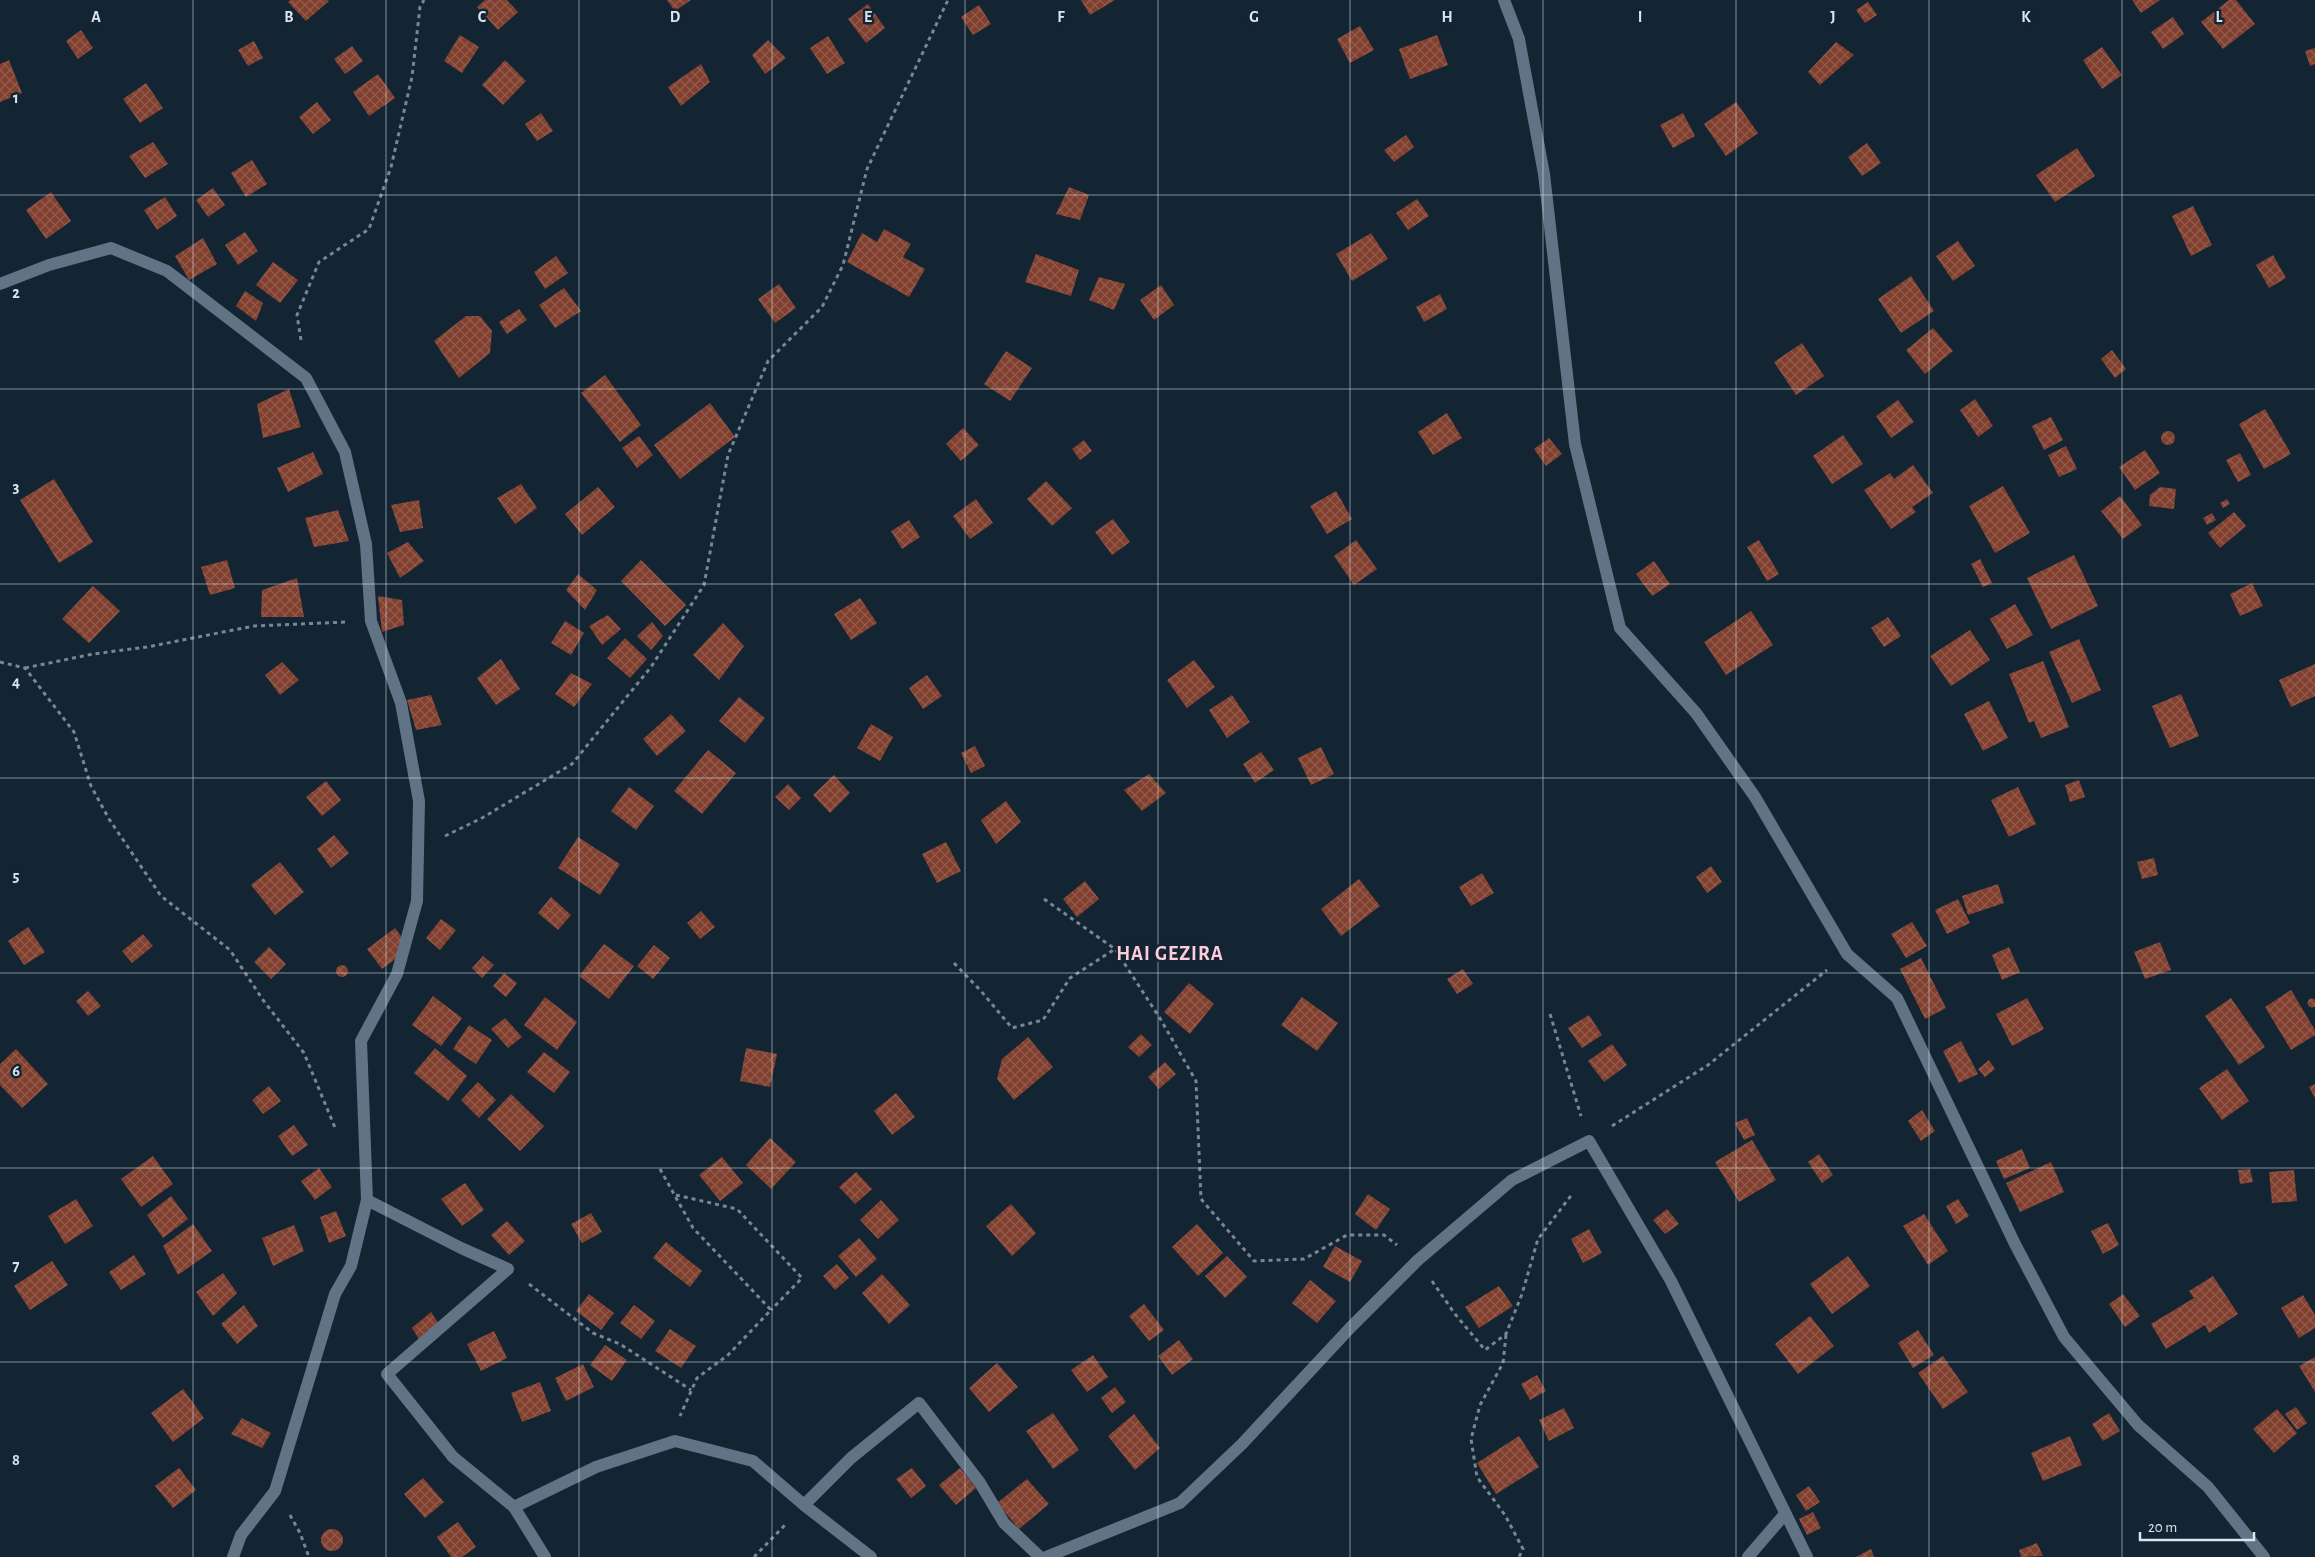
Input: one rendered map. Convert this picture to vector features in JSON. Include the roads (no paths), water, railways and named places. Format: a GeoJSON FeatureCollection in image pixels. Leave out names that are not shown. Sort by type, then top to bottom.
{"type":"FeatureCollection","features":[{"type":"Feature","properties":{"kind":"street"},"geometry":{"type":"LineString","coordinates":[[1504,0],[1519,39],[1544,174],[1576,444],[1620,628],[1696,712],[1755,797],[1847,954],[1897,998],[2015,1244],[2064,1337],[2138,1425],[2208,1487],[2264,1557]]}},
{"type":"Feature","properties":{"kind":"street"},"geometry":{"type":"LineString","coordinates":[[0,284],[49,265],[111,248],[167,271],[306,378],[345,452],[366,544],[371,621],[401,703],[419,801],[417,901],[397,974],[361,1041],[367,1200],[352,1266],[335,1294],[275,1491],[241,1535],[233,1557]]}},
{"type":"Feature","properties":{"kind":"street"},"geometry":{"type":"LineString","coordinates":[[1046,1557],[1180,1503],[1242,1444],[1350,1328],[1418,1260],[1512,1180],[1588,1141],[1670,1281],[1807,1557]]}},
{"type":"Feature","properties":{"kind":"street"},"geometry":{"type":"LineString","coordinates":[[367,1200],[461,1248],[508,1269],[387,1374],[452,1457],[514,1507],[545,1557]]}},
{"type":"Feature","properties":{"kind":"street"},"geometry":{"type":"LineString","coordinates":[[804,1505],[851,1458],[919,1403],[980,1483],[1004,1523],[1040,1557]]}},
{"type":"Feature","properties":{"kind":"street"},"geometry":{"type":"LineString","coordinates":[[514,1507],[596,1467],[676,1441],[753,1461],[804,1505],[871,1557]]}},
{"type":"Feature","properties":{"kind":"street"},"geometry":{"type":"LineString","coordinates":[[1748,1557],[1785,1514]]}},
{"type":"Feature","properties":{"kind":"district","name":"HAI GEZIRA"},"geometry":{"type":"Point","coordinates":[1170,954]}}]}
